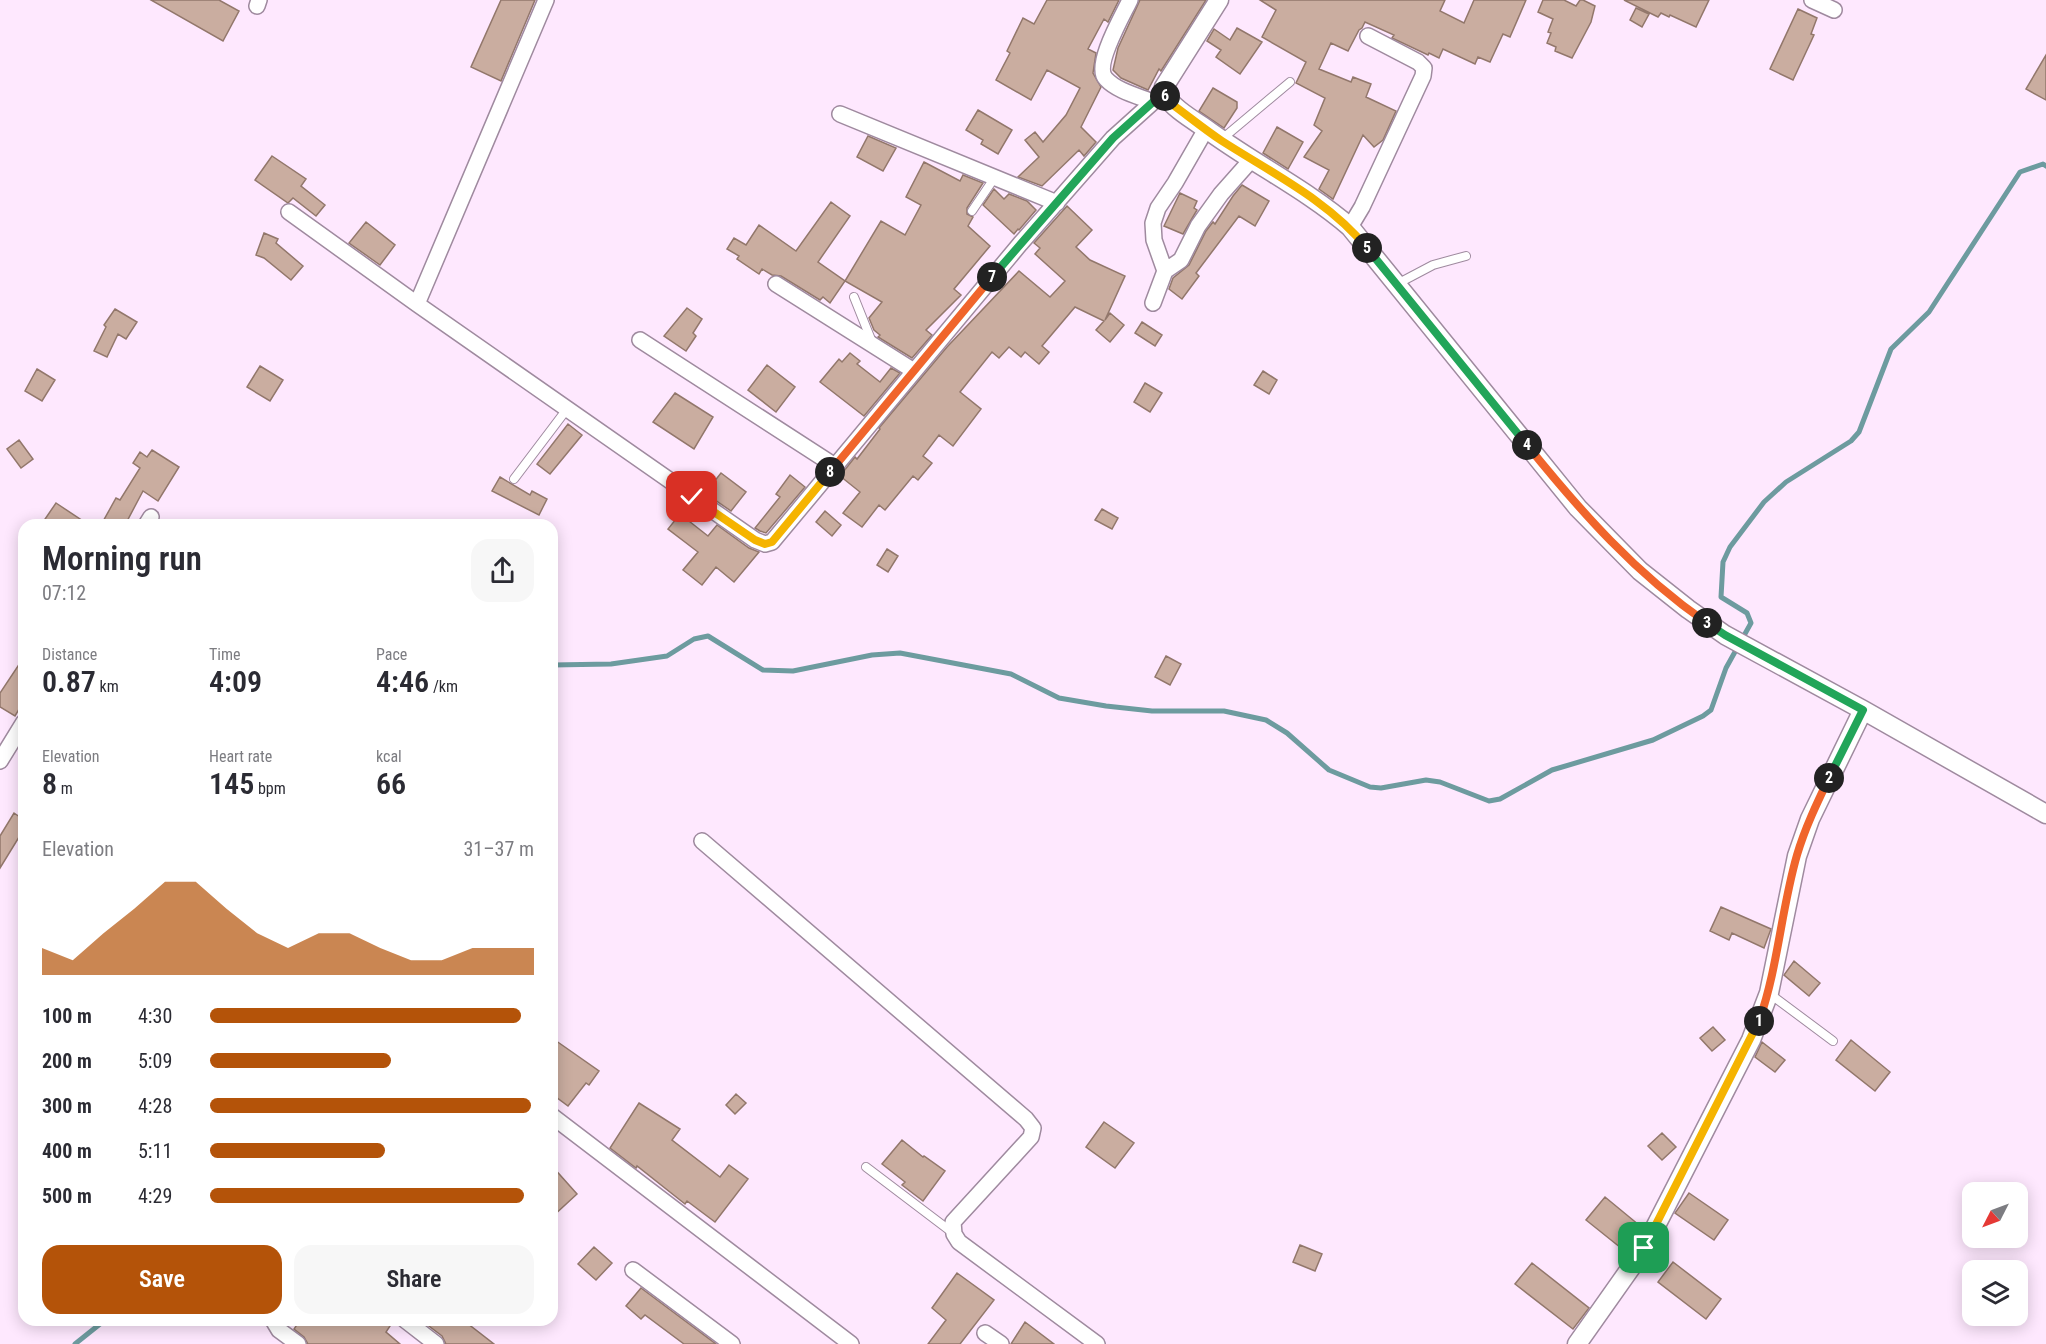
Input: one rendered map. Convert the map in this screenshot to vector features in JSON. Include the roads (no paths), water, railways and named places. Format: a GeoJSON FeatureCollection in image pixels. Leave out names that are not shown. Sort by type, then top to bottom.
{"type":"FeatureCollection","features":[{"type":"Feature","properties":{"kind":"street"},"geometry":{"type":"LineString","coordinates":[[417,304],[546,0]]}},
{"type":"Feature","properties":{"kind":"street"},"geometry":{"type":"LineString","coordinates":[[1130,0],[1107,48],[1101,72],[1104,77],[1111,84],[1169,102],[1213,134],[1322,205],[1350,227],[1578,508],[1640,571],[1725,635],[2046,814]]}},
{"type":"Feature","properties":{"kind":"street"},"geometry":{"type":"LineString","coordinates":[[289,212],[567,410],[746,534],[765,544],[772,542],[1113,138],[1158,98],[1219,0]]}},
{"type":"Feature","properties":{"kind":"street"},"geometry":{"type":"LineString","coordinates":[[1812,0],[1834,10]]}},
{"type":"Feature","properties":{"kind":"street"},"geometry":{"type":"LineString","coordinates":[[1350,227],[1362,207],[1423,76],[1424,68],[1418,62],[1368,36]]}},
{"type":"Feature","properties":{"kind":"street"},"geometry":{"type":"LineString","coordinates":[[840,114],[1057,202]]}},
{"type":"Feature","properties":{"kind":"street"},"geometry":{"type":"LineString","coordinates":[[1165,271],[1154,240],[1153,223],[1158,208],[1213,134]]}},
{"type":"Feature","properties":{"kind":"street"},"geometry":{"type":"LineString","coordinates":[[1153,303],[1165,271],[1180,260],[1198,226],[1221,194],[1252,159]]}},
{"type":"Feature","properties":{"kind":"street"},"geometry":{"type":"LineString","coordinates":[[776,284],[914,371]]}},
{"type":"Feature","properties":{"kind":"street"},"geometry":{"type":"LineString","coordinates":[[640,340],[835,466]]}},
{"type":"Feature","properties":{"kind":"street"},"geometry":{"type":"LineString","coordinates":[[1577,1344],[1644,1248],[1751,1040],[1769,993],[1797,856],[1810,819],[1863,710]]}},
{"type":"Feature","properties":{"kind":"street"},"geometry":{"type":"LineString","coordinates":[[0,761],[18,732]]}},
{"type":"Feature","properties":{"kind":"street"},"geometry":{"type":"LineString","coordinates":[[702,841],[1026,1119],[1033,1128],[1031,1137],[954,1222],[954,1234],[959,1242],[1097,1344]]}},
{"type":"Feature","properties":{"kind":"street"},"geometry":{"type":"LineString","coordinates":[[558,1121],[851,1344]]}},
{"type":"Feature","properties":{"kind":"street"},"geometry":{"type":"LineString","coordinates":[[633,1270],[732,1344]]}},
{"type":"Feature","properties":{"kind":"street"},"geometry":{"type":"LineString","coordinates":[[277,1326],[298,1344]]}},
{"type":"Feature","properties":{"kind":"street"},"geometry":{"type":"LineString","coordinates":[[413,1326],[436,1344]]}},
{"type":"Feature","properties":{"kind":"street"},"geometry":{"type":"LineString","coordinates":[[985,1333],[1001,1344]]}},
{"type":"Feature","properties":{"kind":"lane"},"geometry":{"type":"LineString","coordinates":[[1213,134],[1290,82]]}},
{"type":"Feature","properties":{"kind":"lane"},"geometry":{"type":"LineString","coordinates":[[972,211],[995,177]]}},
{"type":"Feature","properties":{"kind":"lane"},"geometry":{"type":"LineString","coordinates":[[1397,284],[1433,264],[1467,256]]}},
{"type":"Feature","properties":{"kind":"lane"},"geometry":{"type":"LineString","coordinates":[[854,297],[873,344]]}},
{"type":"Feature","properties":{"kind":"lane"},"geometry":{"type":"LineString","coordinates":[[514,479],[567,410]]}},
{"type":"Feature","properties":{"kind":"lane"},"geometry":{"type":"LineString","coordinates":[[1769,993],[1833,1041]]}},
{"type":"Feature","properties":{"kind":"lane"},"geometry":{"type":"LineString","coordinates":[[866,1167],[954,1234]]}},
{"type":"Feature","properties":{"kind":"waterway"},"geometry":{"type":"LineString","coordinates":[[558,665],[611,664],[667,656],[694,639],[708,636],[763,670],[793,671],[872,655],[900,653],[1011,674],[1059,698],[1152,711],[1224,711],[1266,720],[1287,733],[1329,770],[1370,787],[1381,788],[1426,780],[1440,782],[1489,801],[1500,799],[1552,770],[1653,740],[1711,710],[1726,668],[1751,623],[1747,613],[1721,597],[1723,562],[1730,547],[1764,502],[1786,482],[1851,441],[1859,432],[1891,349],[1929,312],[2020,172],[2043,164],[2046,166]]}},
{"type":"Feature","properties":{"kind":"waterway"},"geometry":{"type":"LineString","coordinates":[[75,1344],[98,1326]]}}]}
